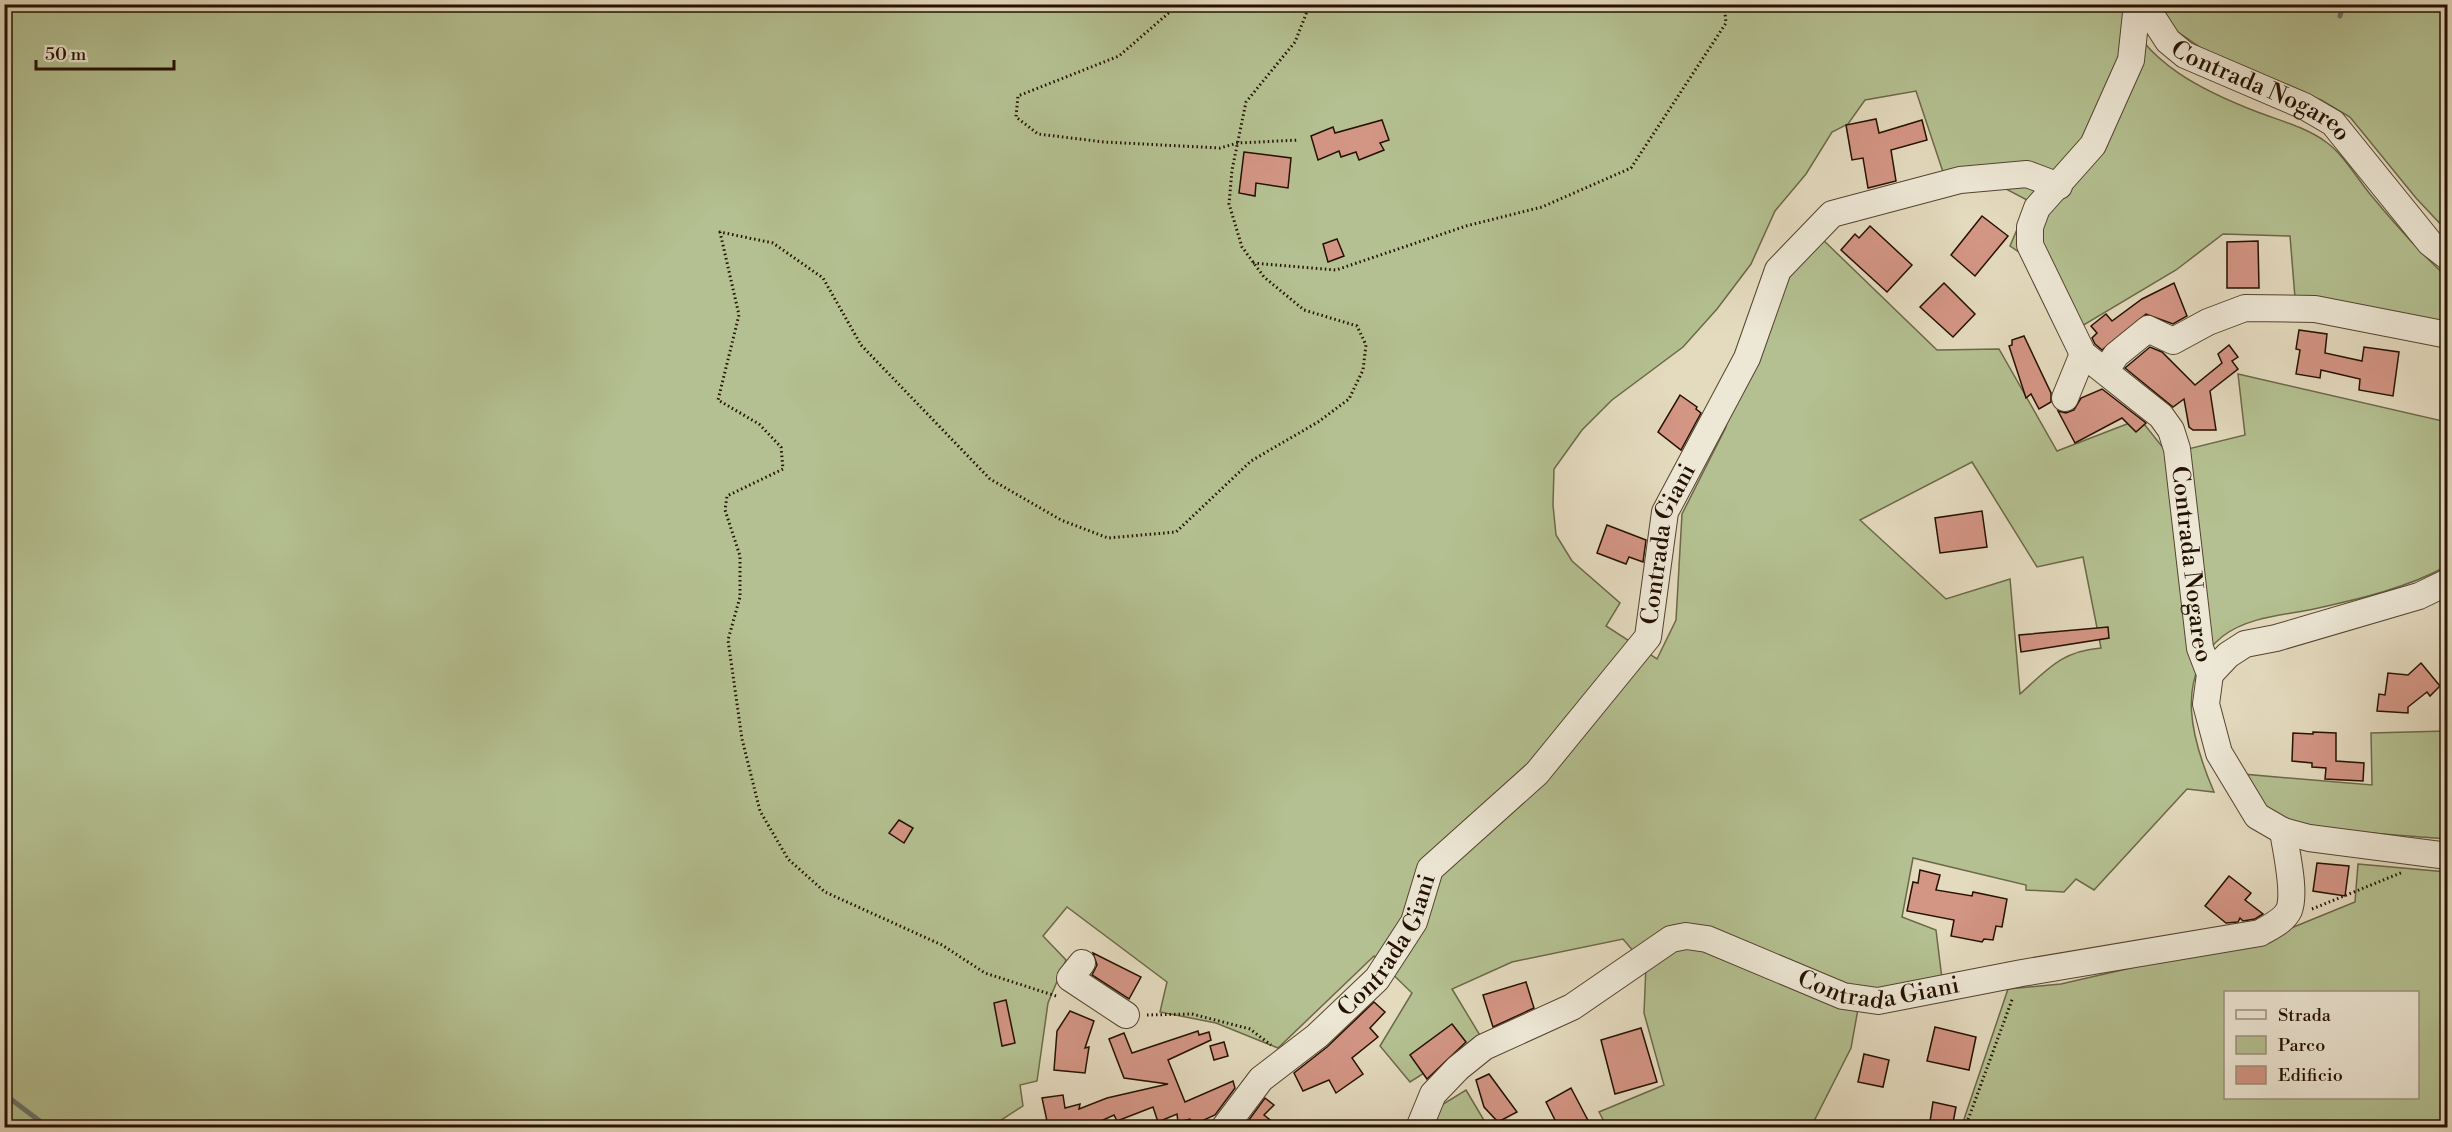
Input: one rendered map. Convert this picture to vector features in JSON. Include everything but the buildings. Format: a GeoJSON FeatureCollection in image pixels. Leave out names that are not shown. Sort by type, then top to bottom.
{"type":"FeatureCollection","features":[{"type":"Feature","properties":{"kind":"street","name":"Contrada Nogareo"},"geometry":{"type":"LineString","coordinates":[[2138,4],[2131,60],[2093,145],[2059,186],[2037,207],[2030,227],[2030,245],[2083,354],[2161,416],[2170,430],[2176,449],[2200,648],[2210,674],[2228,655],[2246,644],[2297,632],[2419,596],[2448,582]]}},
{"type":"Feature","properties":{"kind":"street","name":"Contrada Nogareo"},"geometry":{"type":"LineString","coordinates":[[2144,4],[2168,41],[2185,55],[2304,106],[2333,123],[2430,243],[2448,257]]}},
{"type":"Feature","properties":{"kind":"street","name":"Contrada Giani"},"geometry":{"type":"LineString","coordinates":[[1224,1128],[1236,1107],[1260,1079],[1289,1059],[1377,979],[1414,922],[1430,869],[1537,773],[1648,637],[1665,512],[1747,358],[1779,270],[1832,214],[1960,180],[2027,174],[2059,186]]}},
{"type":"Feature","properties":{"kind":"street"},"geometry":{"type":"LineString","coordinates":[[2106,370],[2116,354],[2148,329],[2173,341],[2208,322],[2245,308],[2315,309],[2448,335]]}},
{"type":"Feature","properties":{"kind":"street"},"geometry":{"type":"LineString","coordinates":[[2065,398],[2083,354]]}},
{"type":"Feature","properties":{"kind":"street"},"geometry":{"type":"LineString","coordinates":[[2210,674],[2206,704],[2219,753],[2257,816],[2283,831],[2309,838],[2448,856]]}},
{"type":"Feature","properties":{"kind":"street","name":"Contrada Giani"},"geometry":{"type":"LineString","coordinates":[[1419,1128],[1433,1094],[1458,1068],[1484,1047],[1572,1007],[1671,939],[1686,936],[1707,939],[1843,996],[1878,1001],[2022,973],[2260,933],[2277,923],[2288,911],[2291,896],[2283,831]]}},
{"type":"Feature","properties":{"kind":"street"},"geometry":{"type":"LineString","coordinates":[[1082,963],[1070,978],[1126,1015]]}},
{"type":"Feature","properties":{"kind":"path"},"geometry":{"type":"LineString","coordinates":[[1179,4],[1119,56],[1018,96],[1016,117],[1038,134],[1104,142],[1220,148],[1238,143],[1299,140]]}},
{"type":"Feature","properties":{"kind":"path"},"geometry":{"type":"LineString","coordinates":[[1059,997],[985,973],[942,945],[825,892],[788,859],[760,811],[742,739],[728,640],[740,597],[740,556],[724,510],[727,496],[783,469],[781,447],[759,424],[718,400],[739,315],[720,232],[773,243],[823,278],[861,345],[990,479],[1061,520],[1108,538],[1176,532],[1251,461],[1318,422],[1349,399],[1363,370],[1366,345],[1357,326],[1304,310],[1264,277],[1242,247],[1228,204],[1246,102],[1295,42],[1310,4]]}},
{"type":"Feature","properties":{"kind":"path"},"geometry":{"type":"LineString","coordinates":[[1253,263],[1336,270],[1466,226],[1542,207],[1630,168],[1726,23],[1724,4]]}},
{"type":"Feature","properties":{"kind":"path"},"geometry":{"type":"LineString","coordinates":[[2308,911],[2413,868]]}},
{"type":"Feature","properties":{"kind":"path"},"geometry":{"type":"LineString","coordinates":[[1965,1128],[2022,973]]}},
{"type":"Feature","properties":{"kind":"path"},"geometry":{"type":"LineString","coordinates":[[1126,1015],[1192,1014],[1250,1029],[1289,1059]]}},
{"type":"Feature","properties":{"kind":"green space"},"geometry":{"type":"Polygon","coordinates":[[[5,5],[2122,5],[2132,25],[2145,43],[2178,73],[2239,105],[2311,133],[2332,147],[2398,226],[2447,277],[2447,340],[2296,310],[2290,236],[2223,234],[2176,270],[2082,326],[2054,276],[2010,246],[2029,201],[1991,181],[1948,187],[1916,91],[1865,100],[1848,124],[1832,132],[1806,174],[1775,211],[1751,264],[1717,309],[1683,347],[1612,400],[1582,430],[1554,469],[1553,505],[1556,535],[1572,561],[1620,603],[1606,626],[1657,659],[1676,620],[1682,514],[1726,427],[1742,354],[1759,302],[1818,235],[1937,350],[1999,349],[2057,451],[2140,419],[2168,454],[2245,435],[2238,374],[2447,422],[2447,566],[2416,581],[2382,592],[2255,621],[2223,636],[2207,652],[2197,670],[2192,690],[2194,732],[2199,753],[2214,792],[2187,789],[2094,890],[2076,879],[2064,892],[2026,890],[2026,885],[1913,858],[1902,917],[1936,930],[1942,979],[1858,1009],[1851,1048],[1811,1127],[1607,1127],[1599,1112],[1664,1085],[1644,1013],[1646,966],[1623,939],[1512,962],[1452,989],[1481,1037],[1410,1082],[1380,1046],[1412,993],[1374,956],[1278,1048],[1216,1023],[1160,1012],[1167,982],[1067,907],[1043,936],[1066,960],[1048,1003],[1037,1081],[1020,1085],[1023,1106],[1001,1120],[1002,1127],[5,1128],[5,5]],[[1972,462],[1860,520],[1946,599],[2010,579],[2020,694],[2048,669],[2066,657],[2101,648],[2083,557],[2037,567],[1972,462]]]}},
{"type":"Feature","properties":{"kind":"green space"},"geometry":{"type":"Polygon","coordinates":[[[2157,5],[2447,5],[2447,231],[2416,198],[2350,117],[2321,100],[2254,75],[2210,54],[2175,30],[2157,5]]]}},
{"type":"Feature","properties":{"kind":"green space"},"geometry":{"type":"Polygon","coordinates":[[[2447,731],[2447,839],[2328,828],[2284,818],[2266,808],[2242,774],[2372,785],[2371,733],[2447,731]]]}},
{"type":"Feature","properties":{"kind":"green space"},"geometry":{"type":"Polygon","coordinates":[[[2358,864],[2447,872],[2447,1127],[1961,1128],[2008,989],[2061,984],[2274,935],[2355,902],[2358,864]]]}},
{"type":"Feature","properties":{"kind":"green space"},"geometry":{"type":"Polygon","coordinates":[[[1466,1090],[1488,1127],[1406,1128],[1406,1127],[1466,1090]]]}},
{"type":"Feature","properties":{"kind":"waterway"},"geometry":{"type":"LineString","coordinates":[[2340,16],[2343,4]]}},
{"type":"Feature","properties":{"kind":"waterway"},"geometry":{"type":"LineString","coordinates":[[4,1094],[49,1128]]}}]}
